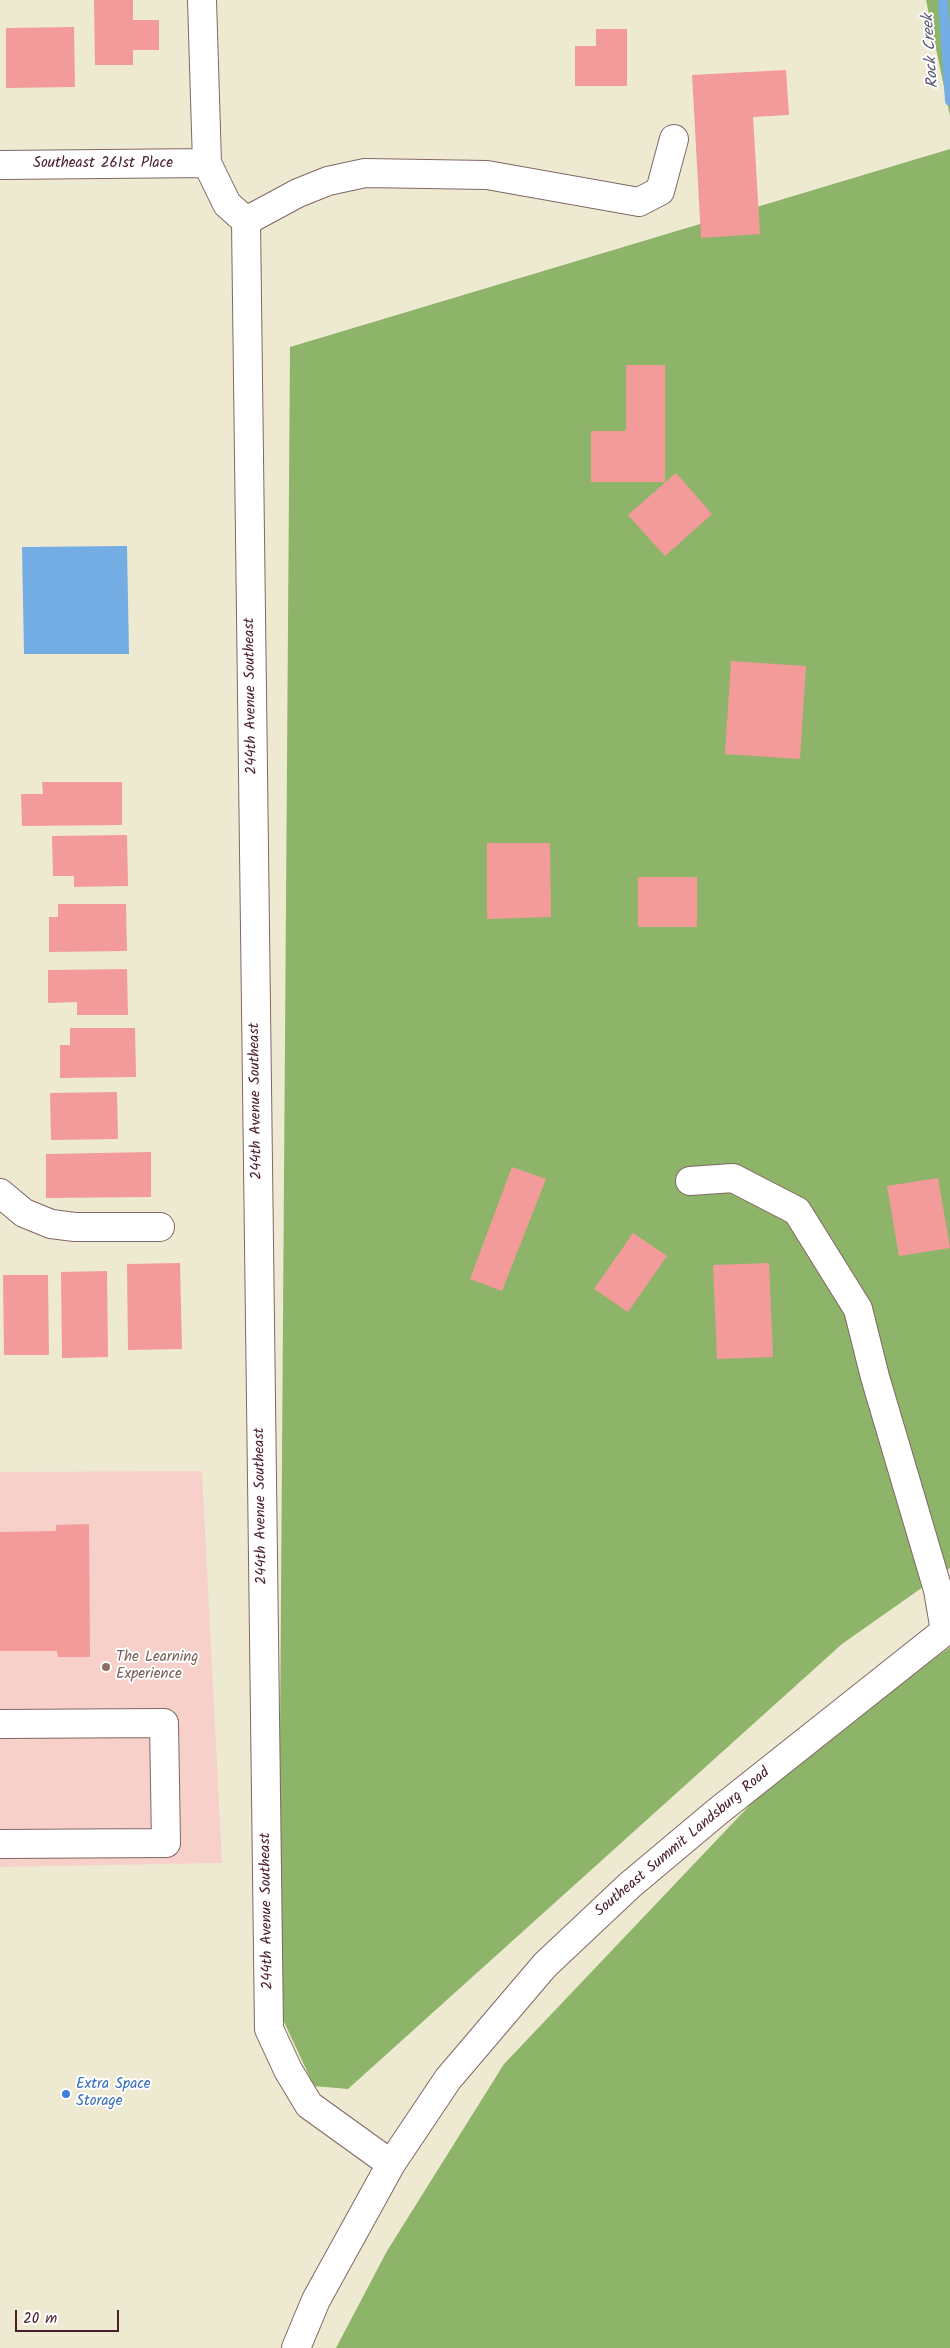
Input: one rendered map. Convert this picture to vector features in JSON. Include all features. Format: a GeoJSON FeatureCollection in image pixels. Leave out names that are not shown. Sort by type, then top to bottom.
{"type":"FeatureCollection","features":[{"type":"Feature","properties":{"kind":"street"},"geometry":{"type":"LineString","coordinates":[[202,0],[207,163],[227,204],[246,221],[298,193],[328,181],[365,173],[487,176],[639,202],[660,191],[674,139]]}},
{"type":"Feature","properties":{"kind":"street","name":"Southeast 261st Place"},"geometry":{"type":"LineString","coordinates":[[0,165],[207,163]]}},
{"type":"Feature","properties":{"kind":"street","name":"244th Avenue Southeast"},"geometry":{"type":"LineString","coordinates":[[246,221],[269,2029],[288,2070],[309,2105],[391,2164]]}},
{"type":"Feature","properties":{"kind":"street"},"geometry":{"type":"LineString","coordinates":[[690,1181],[733,1178],[797,1211],[858,1309],[875,1377],[938,1590],[947,1629]]}},
{"type":"Feature","properties":{"kind":"street"},"geometry":{"type":"LineString","coordinates":[[0,1193],[24,1213],[51,1224],[75,1227],[160,1227]]}},
{"type":"Feature","properties":{"kind":"street","name":"Southeast Summit Landsburg Road"},"geometry":{"type":"LineString","coordinates":[[296,2348],[316,2300],[391,2164],[448,2079],[545,1965],[630,1885],[717,1812],[947,1629]]}},
{"type":"Feature","properties":{"kind":"street"},"geometry":{"type":"LineString","coordinates":[[0,1724],[164,1722],[166,1843],[0,1844]]}},
{"type":"Feature","properties":{"kind":"shaded area","name":"The Learning Experience"},"geometry":{"type":"Polygon","coordinates":[[[202,1471],[222,1863],[0,1867],[0,1472],[202,1471]]]}},
{"type":"Feature","properties":{"kind":"green space"},"geometry":{"type":"Polygon","coordinates":[[[926,0],[950,0],[950,116],[926,0]]]}},
{"type":"Feature","properties":{"kind":"green space"},"geometry":{"type":"Polygon","coordinates":[[[950,149],[950,1568],[842,1644],[348,2089],[314,2086],[278,2009],[290,347],[950,149]]]}},
{"type":"Feature","properties":{"kind":"green space"},"geometry":{"type":"Polygon","coordinates":[[[950,1647],[950,2348],[336,2348],[387,2251],[504,2064],[786,1767],[950,1647]]]}},
{"type":"Feature","properties":{"kind":"water"},"geometry":{"type":"Polygon","coordinates":[[[127,546],[129,654],[24,654],[22,547],[127,546]]]}},
{"type":"Feature","properties":{"kind":"building"},"geometry":{"type":"Polygon","coordinates":[[[94,0],[133,0],[133,20],[159,20],[159,50],[133,50],[133,65],[95,65],[94,0]]]}},
{"type":"Feature","properties":{"kind":"building"},"geometry":{"type":"Polygon","coordinates":[[[74,27],[75,87],[6,88],[6,28],[74,27]]]}},
{"type":"Feature","properties":{"kind":"building"},"geometry":{"type":"Polygon","coordinates":[[[596,29],[627,29],[627,86],[575,86],[575,46],[596,46],[596,29]]]}},
{"type":"Feature","properties":{"kind":"building"},"geometry":{"type":"Polygon","coordinates":[[[786,70],[789,115],[753,117],[760,234],[701,238],[692,75],[786,70]]]}},
{"type":"Feature","properties":{"kind":"building"},"geometry":{"type":"Polygon","coordinates":[[[626,365],[665,365],[665,482],[591,482],[591,431],[626,431],[626,365]]]}},
{"type":"Feature","properties":{"kind":"building"},"geometry":{"type":"Polygon","coordinates":[[[676,473],[712,514],[665,556],[628,515],[676,473]]]}},
{"type":"Feature","properties":{"kind":"building"},"geometry":{"type":"Polygon","coordinates":[[[731,661],[806,666],[800,759],[725,754],[731,661]]]}},
{"type":"Feature","properties":{"kind":"building"},"geometry":{"type":"Polygon","coordinates":[[[42,782],[122,782],[122,825],[22,826],[21,794],[43,794],[42,782]]]}},
{"type":"Feature","properties":{"kind":"building"},"geometry":{"type":"Polygon","coordinates":[[[127,835],[128,886],[74,887],[74,876],[53,876],[52,836],[127,835]]]}},
{"type":"Feature","properties":{"kind":"building"},"geometry":{"type":"Polygon","coordinates":[[[487,843],[550,843],[551,917],[487,919],[487,843]]]}},
{"type":"Feature","properties":{"kind":"building"},"geometry":{"type":"Polygon","coordinates":[[[638,877],[697,877],[697,927],[638,927],[638,877]]]}},
{"type":"Feature","properties":{"kind":"building"},"geometry":{"type":"Polygon","coordinates":[[[58,904],[126,904],[127,951],[49,952],[49,917],[58,917],[58,904]]]}},
{"type":"Feature","properties":{"kind":"building"},"geometry":{"type":"Polygon","coordinates":[[[127,969],[128,1015],[77,1015],[77,1002],[48,1003],[48,970],[127,969]]]}},
{"type":"Feature","properties":{"kind":"building"},"geometry":{"type":"Polygon","coordinates":[[[70,1028],[135,1028],[136,1077],[60,1078],[60,1045],[70,1045],[70,1028]]]}},
{"type":"Feature","properties":{"kind":"building"},"geometry":{"type":"Polygon","coordinates":[[[117,1092],[118,1139],[51,1140],[50,1093],[117,1092]]]}},
{"type":"Feature","properties":{"kind":"building"},"geometry":{"type":"Polygon","coordinates":[[[151,1152],[151,1197],[46,1198],[46,1154],[151,1152]]]}},
{"type":"Feature","properties":{"kind":"building"},"geometry":{"type":"Polygon","coordinates":[[[512,1167],[546,1179],[502,1291],[470,1279],[512,1167]]]}},
{"type":"Feature","properties":{"kind":"building"},"geometry":{"type":"Polygon","coordinates":[[[938,1178],[950,1248],[899,1256],[887,1186],[938,1178]]]}},
{"type":"Feature","properties":{"kind":"building"},"geometry":{"type":"Polygon","coordinates":[[[633,1233],[667,1256],[628,1312],[594,1289],[633,1233]]]}},
{"type":"Feature","properties":{"kind":"building"},"geometry":{"type":"Polygon","coordinates":[[[180,1263],[182,1349],[128,1350],[127,1264],[180,1263]]]}},
{"type":"Feature","properties":{"kind":"building"},"geometry":{"type":"Polygon","coordinates":[[[769,1263],[773,1357],[717,1359],[713,1265],[769,1263]]]}},
{"type":"Feature","properties":{"kind":"building"},"geometry":{"type":"Polygon","coordinates":[[[107,1271],[108,1357],[62,1358],[61,1272],[107,1271]]]}},
{"type":"Feature","properties":{"kind":"building"},"geometry":{"type":"Polygon","coordinates":[[[3,1275],[48,1275],[49,1355],[4,1355],[3,1275]]]}},
{"type":"Feature","properties":{"kind":"building"},"geometry":{"type":"Polygon","coordinates":[[[89,1524],[90,1657],[58,1657],[57,1651],[0,1651],[0,1532],[56,1531],[56,1525],[89,1524]]]}},
{"type":"Feature","properties":{"kind":"waterway","name":"Rock Creek"},"geometry":{"type":"LineString","coordinates":[[943,0],[950,101]]}},
{"type":"Feature","properties":{"kind":"place","name":"The Learning Experience"},"geometry":{"type":"Point","coordinates":[106,1667]}},
{"type":"Feature","properties":{"kind":"place","name":"Extra Space Storage"},"geometry":{"type":"Point","coordinates":[66,2094]}}]}
